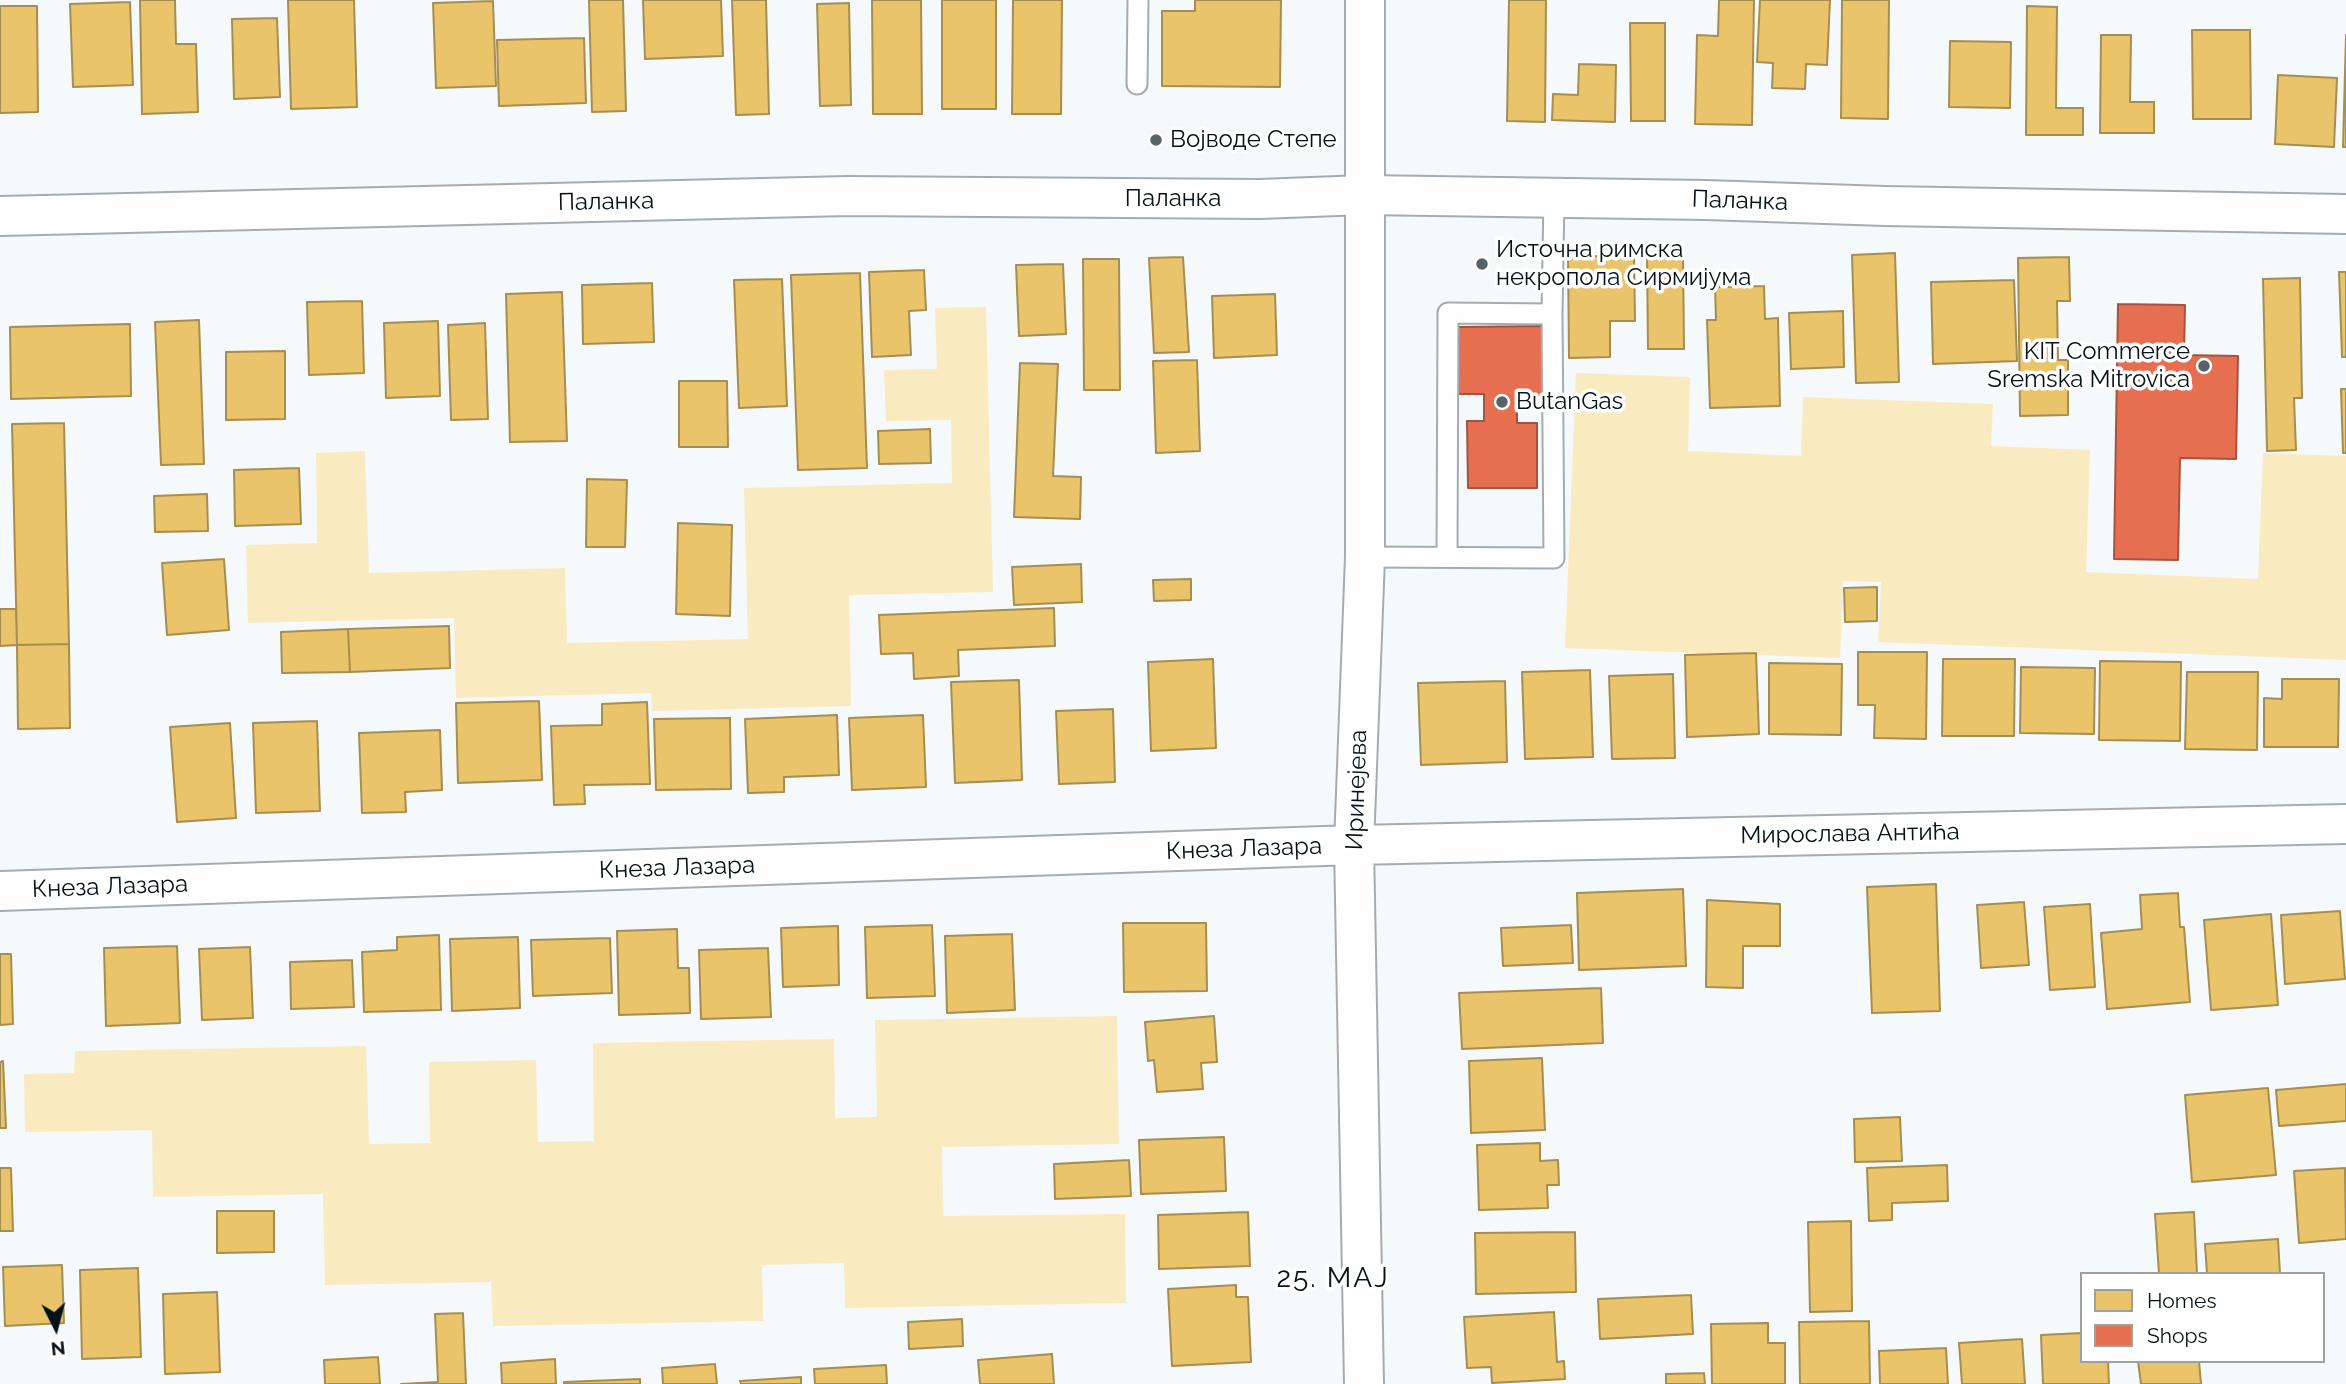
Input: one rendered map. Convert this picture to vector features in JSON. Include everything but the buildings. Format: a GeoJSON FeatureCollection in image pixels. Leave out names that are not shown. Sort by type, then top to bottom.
{"type":"FeatureCollection","features":[{"type":"Feature","properties":{"kind":"street"},"geometry":{"type":"LineString","coordinates":[[1364,195],[1365,0]]}},
{"type":"Feature","properties":{"kind":"street","name":"Паланка"},"geometry":{"type":"LineString","coordinates":[[0,216],[848,196],[1260,199],[1364,195],[2346,214]]}},
{"type":"Feature","properties":{"kind":"street","name":"Иринејева"},"geometry":{"type":"LineString","coordinates":[[1364,195],[1365,557],[1354,845],[1364,1384]]}},
{"type":"Feature","properties":{"kind":"street","name":"Мирослава Антића"},"geometry":{"type":"LineString","coordinates":[[1354,845],[2346,824]]}},
{"type":"Feature","properties":{"kind":"street","name":"Кнеза Лазара"},"geometry":{"type":"LineString","coordinates":[[0,891],[1354,845]]}},
{"type":"Feature","properties":{"kind":"lane"},"geometry":{"type":"LineString","coordinates":[[1137,84],[1138,0]]}},
{"type":"Feature","properties":{"kind":"lane"},"geometry":{"type":"LineString","coordinates":[[1365,557],[1554,558],[1554,197]]}},
{"type":"Feature","properties":{"kind":"lane"},"geometry":{"type":"LineString","coordinates":[[1447,558],[1448,313],[1552,314]]}},
{"type":"Feature","properties":{"kind":"shaded area"},"geometry":{"type":"Polygon","coordinates":[[[986,307],[993,592],[849,595],[851,706],[652,711],[651,693],[456,698],[454,618],[248,623],[246,545],[317,543],[316,453],[365,451],[369,573],[565,568],[567,643],[748,639],[744,488],[952,483],[951,420],[886,421],[884,370],[937,369],[935,308],[986,307]]]}},
{"type":"Feature","properties":{"kind":"shaded area"},"geometry":{"type":"Polygon","coordinates":[[[1576,373],[1690,377],[1688,451],[1801,456],[1803,397],[1993,404],[1991,446],[2090,450],[2086,572],[2258,579],[2263,453],[2346,456],[2346,660],[1878,642],[1881,582],[1843,581],[1840,658],[1565,648],[1576,373]]]}},
{"type":"Feature","properties":{"kind":"shaded area"},"geometry":{"type":"Polygon","coordinates":[[[1117,1016],[1119,1144],[942,1147],[943,1216],[1125,1214],[1126,1303],[845,1308],[844,1263],[762,1265],[763,1321],[493,1326],[491,1282],[325,1285],[323,1194],[153,1197],[152,1130],[25,1132],[24,1074],[74,1073],[75,1051],[366,1046],[369,1144],[430,1143],[429,1062],[536,1060],[538,1142],[594,1141],[593,1043],[834,1039],[835,1118],[877,1117],[875,1020],[1117,1016]]]}},
{"type":"Feature","properties":{"kind":"place","name":"Војводе Степе"},"geometry":{"type":"Point","coordinates":[1156,140]}},
{"type":"Feature","properties":{"kind":"place","name":"Источна римска некропола Сирмијума"},"geometry":{"type":"Point","coordinates":[1482,264]}},
{"type":"Feature","properties":{"kind":"place","name":"KIT Commerce Sremska Mitrovica"},"geometry":{"type":"Point","coordinates":[2204,366]}},
{"type":"Feature","properties":{"kind":"place","name":"ButanGas"},"geometry":{"type":"Point","coordinates":[1502,402]}},
{"type":"Feature","properties":{"kind":"district","name":"25. МАЈ"},"geometry":{"type":"Point","coordinates":[1333,1279]}}]}
